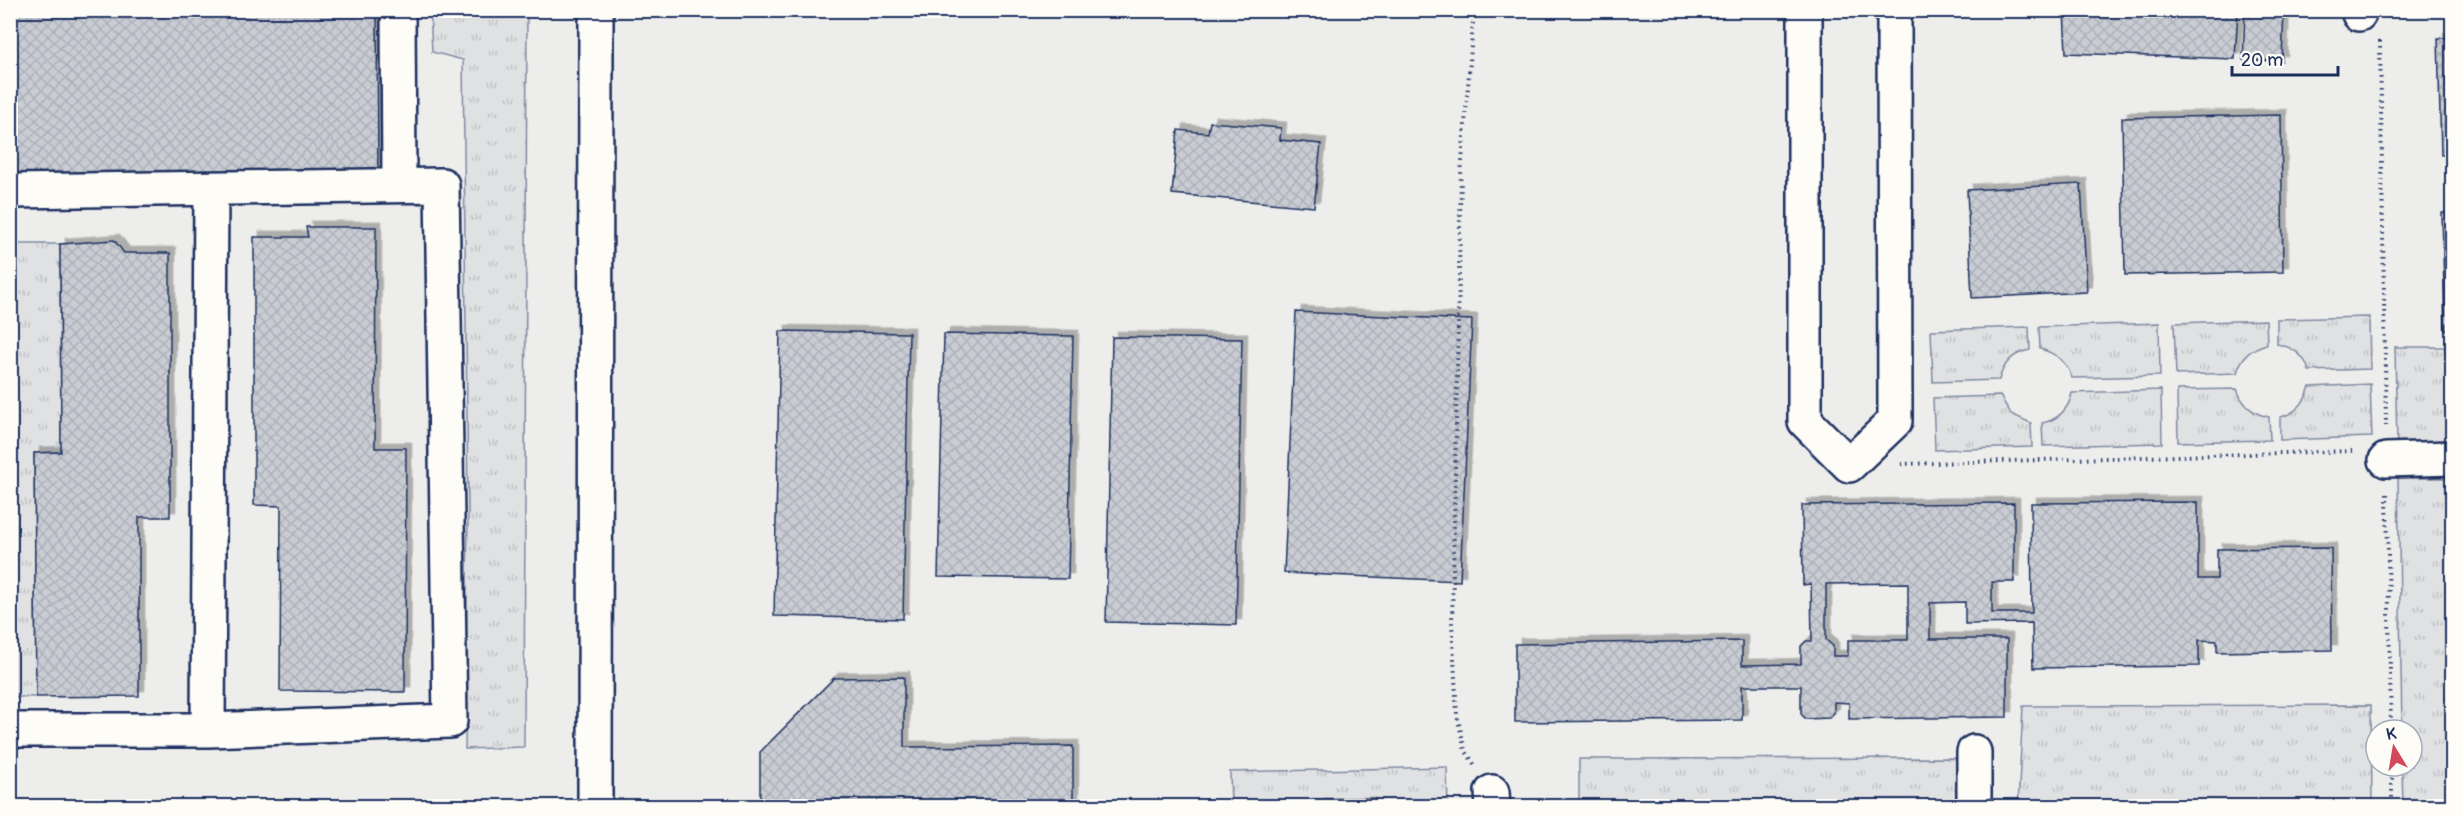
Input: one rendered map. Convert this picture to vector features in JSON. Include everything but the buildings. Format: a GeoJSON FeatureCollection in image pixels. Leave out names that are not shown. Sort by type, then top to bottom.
{"type":"FeatureCollection","features":[{"type":"Feature","properties":{"kind":"street"},"geometry":{"type":"LineString","coordinates":[[398,10],[399,184]]}},
{"type":"Feature","properties":{"kind":"street"},"geometry":{"type":"LineString","coordinates":[[595,807],[596,10]]}},
{"type":"Feature","properties":{"kind":"street"},"geometry":{"type":"LineString","coordinates":[[1804,10],[1805,421],[1850,465],[1894,421],[1894,10]]}},
{"type":"Feature","properties":{"kind":"street"},"geometry":{"type":"LineString","coordinates":[[10,191],[442,185],[450,721],[208,730],[10,730]]}},
{"type":"Feature","properties":{"kind":"street"},"geometry":{"type":"LineString","coordinates":[[208,730],[211,189]]}},
{"type":"Feature","properties":{"kind":"street"},"geometry":{"type":"LineString","coordinates":[[2386,455],[2452,458]]}},
{"type":"Feature","properties":{"kind":"street"},"geometry":{"type":"LineString","coordinates":[[1974,752],[1974,807]]}},
{"type":"Feature","properties":{"kind":"path"},"geometry":{"type":"LineString","coordinates":[[1474,10],[1461,174],[1452,623],[1457,715],[1465,750],[1493,799]]}},
{"type":"Feature","properties":{"kind":"path"},"geometry":{"type":"LineString","coordinates":[[2366,19],[2386,455],[2391,718]]}},
{"type":"Feature","properties":{"kind":"path"},"geometry":{"type":"LineString","coordinates":[[1850,465],[2386,455]]}},
{"type":"Feature","properties":{"kind":"path"},"geometry":{"type":"LineString","coordinates":[[2392,778],[2392,807]]}},
{"type":"Feature","properties":{"kind":"shaded area"},"geometry":{"type":"Polygon","coordinates":[[[10,11],[2452,11],[2452,806],[11,806],[10,11]]]}},
{"type":"Feature","properties":{"kind":"green space"},"geometry":{"type":"Polygon","coordinates":[[[430,11],[527,11],[524,747],[465,749],[468,507],[463,60],[432,52],[430,11]]]}},
{"type":"Feature","properties":{"kind":"green space"},"geometry":{"type":"Polygon","coordinates":[[[10,244],[60,244],[61,452],[34,453],[36,697],[11,697],[10,244]]]}},
{"type":"Feature","properties":{"kind":"green space"},"geometry":{"type":"Polygon","coordinates":[[[2369,317],[2370,369],[2309,371],[2305,361],[2298,353],[2277,344],[2277,319],[2369,317]]]}},
{"type":"Feature","properties":{"kind":"green space"},"geometry":{"type":"Polygon","coordinates":[[[2266,320],[2267,344],[2248,354],[2241,362],[2237,373],[2176,375],[2174,323],[2266,320]]]}},
{"type":"Feature","properties":{"kind":"green space"},"geometry":{"type":"Polygon","coordinates":[[[2159,323],[2160,376],[2072,378],[2060,359],[2040,349],[2039,327],[2159,323]]]}},
{"type":"Feature","properties":{"kind":"green space"},"geometry":{"type":"Polygon","coordinates":[[[2029,327],[2030,350],[2010,360],[1999,380],[1933,382],[1931,330],[2029,327]]]}},
{"type":"Feature","properties":{"kind":"green space"},"geometry":{"type":"Polygon","coordinates":[[[2395,347],[2445,347],[2446,369],[2452,370],[2452,445],[2397,446],[2395,347]]]}},
{"type":"Feature","properties":{"kind":"green space"},"geometry":{"type":"Polygon","coordinates":[[[2370,384],[2372,437],[2280,440],[2280,417],[2291,413],[2299,406],[2310,387],[2370,384]]]}},
{"type":"Feature","properties":{"kind":"green space"},"geometry":{"type":"Polygon","coordinates":[[[2237,389],[2249,407],[2269,417],[2270,440],[2178,442],[2177,390],[2237,389]]]}},
{"type":"Feature","properties":{"kind":"green space"},"geometry":{"type":"Polygon","coordinates":[[[2161,390],[2162,443],[2043,446],[2042,423],[2062,413],[2072,393],[2161,390]]]}},
{"type":"Feature","properties":{"kind":"green space"},"geometry":{"type":"Polygon","coordinates":[[[2000,396],[2011,414],[2031,423],[2032,447],[1935,450],[1933,398],[2000,396]]]}},
{"type":"Feature","properties":{"kind":"green space"},"geometry":{"type":"Polygon","coordinates":[[[2398,478],[2452,478],[2452,804],[2403,805],[2402,778],[2424,778],[2424,718],[2402,718],[2398,478]]]}},
{"type":"Feature","properties":{"kind":"green space"},"geometry":{"type":"Polygon","coordinates":[[[2371,705],[2371,718],[2364,718],[2364,778],[2372,778],[2372,806],[2018,806],[2023,706],[2371,705]]]}},
{"type":"Feature","properties":{"kind":"green space"},"geometry":{"type":"Polygon","coordinates":[[[1960,758],[1960,806],[1579,806],[1579,759],[1960,758]]]}},
{"type":"Feature","properties":{"kind":"green space"},"geometry":{"type":"Polygon","coordinates":[[[1447,767],[1448,806],[1374,806],[1374,798],[1314,799],[1314,806],[1231,806],[1230,772],[1447,767]]]}}]}
